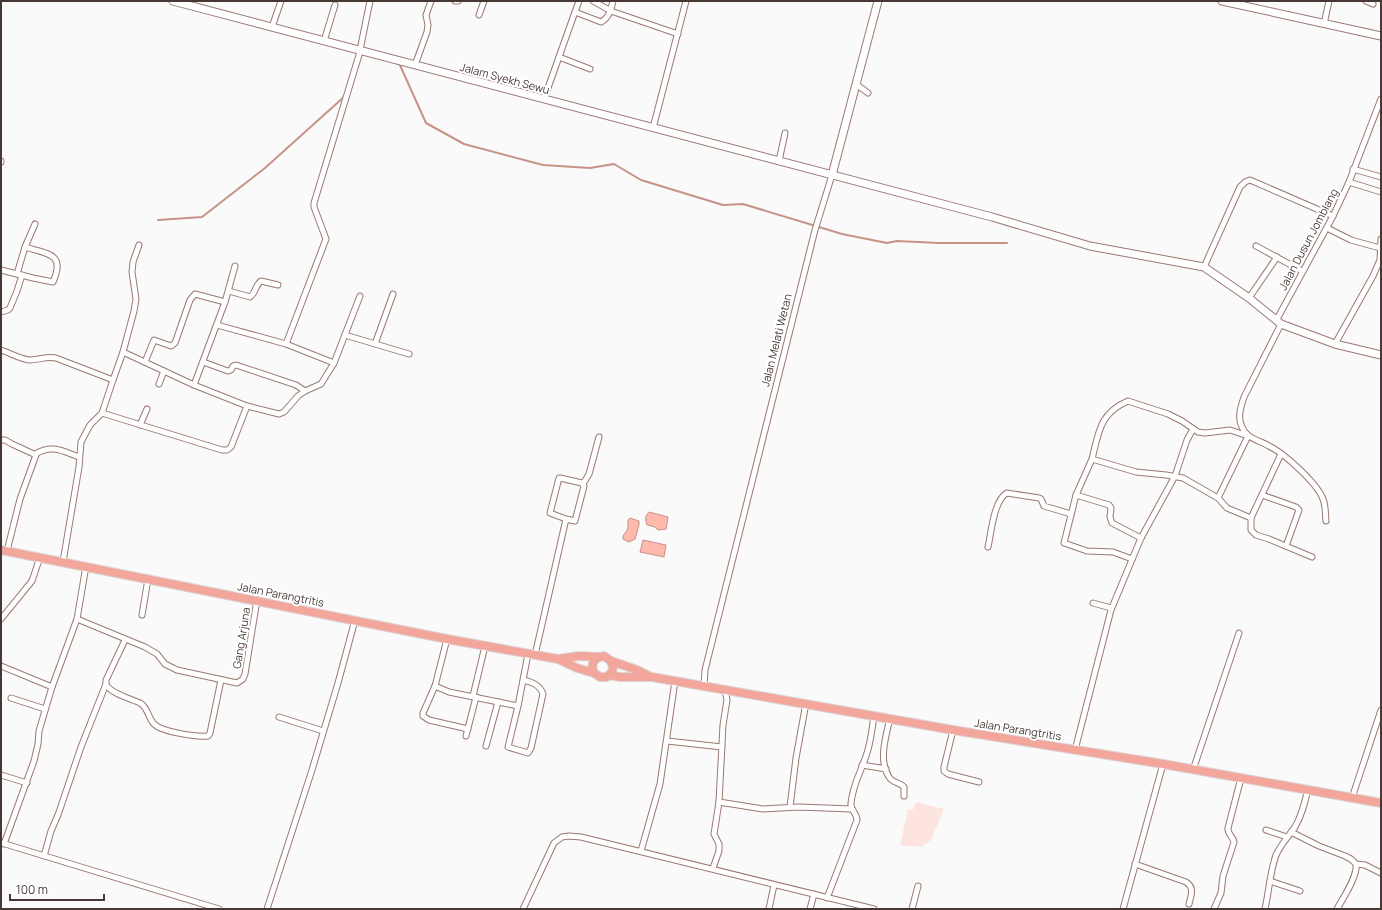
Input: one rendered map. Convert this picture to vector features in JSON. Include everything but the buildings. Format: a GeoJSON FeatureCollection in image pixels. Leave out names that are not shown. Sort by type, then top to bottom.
{"type":"FeatureCollection","features":[{"type":"Feature","properties":{"kind":"main road","name":"Jalan Parangtritis"},"geometry":{"type":"LineString","coordinates":[[4,550],[485,646],[558,658],[579,656],[599,657]]}},
{"type":"Feature","properties":{"kind":"main road"},"geometry":{"type":"LineString","coordinates":[[599,657],[606,657],[611,661],[613,666],[610,675],[603,678],[597,676],[593,670],[592,664],[599,657]]}},
{"type":"Feature","properties":{"kind":"main road","name":"Jalan Parangtritis"},"geometry":{"type":"LineString","coordinates":[[558,658],[577,668],[594,673]]}},
{"type":"Feature","properties":{"kind":"main road","name":"Jalan Parangtritis"},"geometry":{"type":"LineString","coordinates":[[611,661],[652,677]]}},
{"type":"Feature","properties":{"kind":"main road","name":"Jalan Parangtritis"},"geometry":{"type":"LineString","coordinates":[[610,675],[620,677],[652,677],[954,730],[1308,789],[1381,803]]}},
{"type":"Feature","properties":{"kind":"street","name":"Jalam Syekh Sewu"},"geometry":{"type":"LineString","coordinates":[[173,1],[324,41],[359,52],[415,65],[992,217],[1090,246],[1204,267]]}},
{"type":"Feature","properties":{"kind":"street"},"geometry":{"type":"LineString","coordinates":[[272,27],[281,1]]}},
{"type":"Feature","properties":{"kind":"street"},"geometry":{"type":"LineString","coordinates":[[286,344],[326,239],[314,207],[314,203],[359,52],[370,1]]}},
{"type":"Feature","properties":{"kind":"street"},"geometry":{"type":"LineString","coordinates":[[415,65],[427,32],[428,25],[426,15],[432,1]]}},
{"type":"Feature","properties":{"kind":"street"},"geometry":{"type":"LineString","coordinates":[[479,15],[484,1]]}},
{"type":"Feature","properties":{"kind":"street"},"geometry":{"type":"LineString","coordinates":[[544,99],[579,1]]}},
{"type":"Feature","properties":{"kind":"street"},"geometry":{"type":"LineString","coordinates":[[592,1],[611,11],[678,34]]}},
{"type":"Feature","properties":{"kind":"street"},"geometry":{"type":"LineString","coordinates":[[575,12],[601,22],[611,11],[613,1]]}},
{"type":"Feature","properties":{"kind":"street"},"geometry":{"type":"LineString","coordinates":[[653,128],[686,1]]}},
{"type":"Feature","properties":{"kind":"street","name":"Jalan Melati Wetan"},"geometry":{"type":"LineString","coordinates":[[704,686],[705,670],[815,230],[832,175],[878,1]]}},
{"type":"Feature","properties":{"kind":"street"},"geometry":{"type":"LineString","coordinates":[[1222,1],[1381,36]]}},
{"type":"Feature","properties":{"kind":"street"},"geometry":{"type":"LineString","coordinates":[[1324,24],[1329,1]]}},
{"type":"Feature","properties":{"kind":"street"},"geometry":{"type":"LineString","coordinates":[[1366,1],[1372,4]]}},
{"type":"Feature","properties":{"kind":"street"},"geometry":{"type":"LineString","coordinates":[[324,41],[335,5]]}},
{"type":"Feature","properties":{"kind":"street"},"geometry":{"type":"LineString","coordinates":[[559,57],[590,69]]}},
{"type":"Feature","properties":{"kind":"street"},"geometry":{"type":"LineString","coordinates":[[856,84],[868,93]]}},
{"type":"Feature","properties":{"kind":"street","name":"Jalan Dusun Jomblang"},"geometry":{"type":"LineString","coordinates":[[1248,436],[1241,427],[1240,418],[1241,406],[1244,397],[1302,271],[1327,228],[1349,182],[1381,98]]}},
{"type":"Feature","properties":{"kind":"street"},"geometry":{"type":"LineString","coordinates":[[779,161],[785,133]]}},
{"type":"Feature","properties":{"kind":"street"},"geometry":{"type":"LineString","coordinates":[[1353,169],[1381,177]]}},
{"type":"Feature","properties":{"kind":"street"},"geometry":{"type":"LineString","coordinates":[[1333,216],[1250,180],[1240,187],[1204,267],[1249,298],[1278,322],[1335,344],[1381,355]]}},
{"type":"Feature","properties":{"kind":"street"},"geometry":{"type":"LineString","coordinates":[[1349,182],[1381,192]]}},
{"type":"Feature","properties":{"kind":"street"},"geometry":{"type":"LineString","coordinates":[[1,312],[10,308],[18,291],[25,248],[35,224]]}},
{"type":"Feature","properties":{"kind":"street"},"geometry":{"type":"LineString","coordinates":[[1327,228],[1351,240],[1380,248]]}},
{"type":"Feature","properties":{"kind":"street"},"geometry":{"type":"LineString","coordinates":[[1335,344],[1374,276],[1380,260],[1381,239]]}},
{"type":"Feature","properties":{"kind":"street"},"geometry":{"type":"LineString","coordinates":[[63,562],[81,442],[90,425],[102,413],[123,352],[134,311],[136,299],[132,272],[133,262],[139,245]]}},
{"type":"Feature","properties":{"kind":"street"},"geometry":{"type":"LineString","coordinates":[[1256,246],[1302,271]]}},
{"type":"Feature","properties":{"kind":"street"},"geometry":{"type":"LineString","coordinates":[[1,270],[53,282],[57,263],[56,258],[51,255],[25,248]]}},
{"type":"Feature","properties":{"kind":"street"},"geometry":{"type":"LineString","coordinates":[[1249,298],[1277,257]]}},
{"type":"Feature","properties":{"kind":"street"},"geometry":{"type":"LineString","coordinates":[[194,384],[229,291],[235,266]]}},
{"type":"Feature","properties":{"kind":"street"},"geometry":{"type":"LineString","coordinates":[[229,291],[250,297],[261,281],[278,285]]}},
{"type":"Feature","properties":{"kind":"street"},"geometry":{"type":"LineString","coordinates":[[145,362],[154,340],[171,346],[175,344],[193,295],[195,294],[225,302]]}},
{"type":"Feature","properties":{"kind":"street"},"geometry":{"type":"LineString","coordinates":[[375,344],[393,294]]}},
{"type":"Feature","properties":{"kind":"street"},"geometry":{"type":"LineString","coordinates":[[123,352],[194,384],[248,406],[279,414],[284,412],[298,396],[321,384],[334,363],[360,296]]}},
{"type":"Feature","properties":{"kind":"street"},"geometry":{"type":"LineString","coordinates":[[217,325],[286,344],[334,363]]}},
{"type":"Feature","properties":{"kind":"street"},"geometry":{"type":"LineString","coordinates":[[345,335],[409,354]]}},
{"type":"Feature","properties":{"kind":"street"},"geometry":{"type":"LineString","coordinates":[[1,350],[30,360],[49,356],[113,380]]}},
{"type":"Feature","properties":{"kind":"street"},"geometry":{"type":"LineString","coordinates":[[203,362],[228,370],[231,370],[232,366],[236,365],[296,385],[305,391]]}},
{"type":"Feature","properties":{"kind":"street"},"geometry":{"type":"LineString","coordinates":[[159,384],[164,371]]}},
{"type":"Feature","properties":{"kind":"street"},"geometry":{"type":"LineString","coordinates":[[1132,559],[1113,552],[1087,551],[1064,543],[1076,495],[1092,459],[1099,428],[1106,416],[1116,407],[1128,401],[1168,414],[1182,421],[1198,432],[1205,433],[1232,430],[1269,445],[1312,482],[1320,493],[1325,506],[1326,521]]}},
{"type":"Feature","properties":{"kind":"street"},"geometry":{"type":"LineString","coordinates":[[102,413],[222,450],[227,450],[231,447],[248,406]]}},
{"type":"Feature","properties":{"kind":"street"},"geometry":{"type":"LineString","coordinates":[[140,425],[147,409]]}},
{"type":"Feature","properties":{"kind":"street"},"geometry":{"type":"LineString","coordinates":[[1075,750],[1112,608],[1141,538],[1175,476],[1187,440],[1193,429]]}},
{"type":"Feature","properties":{"kind":"street"},"geometry":{"type":"LineString","coordinates":[[1218,498],[1248,436]]}},
{"type":"Feature","properties":{"kind":"street"},"geometry":{"type":"LineString","coordinates":[[583,484],[559,478],[550,513],[575,521],[584,486],[583,484],[589,474],[599,437]]}},
{"type":"Feature","properties":{"kind":"street"},"geometry":{"type":"LineString","coordinates":[[1,440],[3,439],[35,454],[50,448],[79,457]]}},
{"type":"Feature","properties":{"kind":"street"},"geometry":{"type":"LineString","coordinates":[[4,550],[20,499],[36,457],[35,454]]}},
{"type":"Feature","properties":{"kind":"street"},"geometry":{"type":"LineString","coordinates":[[1281,454],[1251,518],[1250,530],[1253,534],[1312,557]]}},
{"type":"Feature","properties":{"kind":"street"},"geometry":{"type":"LineString","coordinates":[[1092,459],[1136,472],[1175,476],[1189,481],[1218,498],[1227,508],[1251,518]]}},
{"type":"Feature","properties":{"kind":"street"},"geometry":{"type":"LineString","coordinates":[[988,547],[997,507],[1001,498],[1007,493],[1040,498],[1044,506],[1071,514]]}},
{"type":"Feature","properties":{"kind":"street"},"geometry":{"type":"LineString","coordinates":[[1076,495],[1110,506],[1110,517],[1112,523],[1141,538]]}},
{"type":"Feature","properties":{"kind":"street"},"geometry":{"type":"LineString","coordinates":[[1262,496],[1296,507],[1299,510],[1286,546]]}},
{"type":"Feature","properties":{"kind":"street"},"geometry":{"type":"LineString","coordinates":[[523,680],[535,684],[542,690],[543,694],[529,752],[508,747],[523,680],[532,654],[566,519]]}},
{"type":"Feature","properties":{"kind":"street"},"geometry":{"type":"LineString","coordinates":[[1,619],[32,581],[40,557]]}},
{"type":"Feature","properties":{"kind":"street"},"geometry":{"type":"LineString","coordinates":[[86,566],[77,619],[45,709],[39,731],[37,751],[27,783],[3,843],[219,909]]}},
{"type":"Feature","properties":{"kind":"street"},"geometry":{"type":"LineString","coordinates":[[142,615],[148,578]]}},
{"type":"Feature","properties":{"kind":"street","name":"Gang Arjuna"},"geometry":{"type":"LineString","coordinates":[[77,619],[145,647],[157,654],[165,664],[177,670],[237,683],[244,679],[257,600]]}},
{"type":"Feature","properties":{"kind":"street"},"geometry":{"type":"LineString","coordinates":[[1093,603],[1112,608]]}},
{"type":"Feature","properties":{"kind":"street"},"geometry":{"type":"LineString","coordinates":[[267,909],[312,770],[355,620]]}},
{"type":"Feature","properties":{"kind":"street"},"geometry":{"type":"LineString","coordinates":[[1193,770],[1239,633]]}},
{"type":"Feature","properties":{"kind":"street"},"geometry":{"type":"LineString","coordinates":[[447,639],[436,686],[423,716],[429,720],[468,729]]}},
{"type":"Feature","properties":{"kind":"street"},"geometry":{"type":"LineString","coordinates":[[44,856],[51,831],[106,684],[106,680],[125,640]]}},
{"type":"Feature","properties":{"kind":"street"},"geometry":{"type":"LineString","coordinates":[[466,736],[485,646]]}},
{"type":"Feature","properties":{"kind":"street"},"geometry":{"type":"LineString","coordinates":[[1,666],[52,687]]}},
{"type":"Feature","properties":{"kind":"street"},"geometry":{"type":"LineString","coordinates":[[106,684],[110,690],[144,706],[151,720],[158,726],[170,731],[189,735],[208,736],[210,733],[221,680]]}},
{"type":"Feature","properties":{"kind":"street"},"geometry":{"type":"LineString","coordinates":[[641,851],[660,784],[675,681]]}},
{"type":"Feature","properties":{"kind":"street"},"geometry":{"type":"LineString","coordinates":[[436,686],[449,692],[518,706]]}},
{"type":"Feature","properties":{"kind":"street"},"geometry":{"type":"LineString","coordinates":[[713,868],[719,851],[719,844],[714,834],[719,802],[723,724],[727,700],[725,690]]}},
{"type":"Feature","properties":{"kind":"street"},"geometry":{"type":"LineString","coordinates":[[11,698],[45,709]]}},
{"type":"Feature","properties":{"kind":"street"},"geometry":{"type":"LineString","coordinates":[[486,746],[498,702]]}},
{"type":"Feature","properties":{"kind":"street"},"geometry":{"type":"LineString","coordinates":[[790,807],[796,758],[806,703]]}},
{"type":"Feature","properties":{"kind":"street"},"geometry":{"type":"LineString","coordinates":[[1352,798],[1381,710]]}},
{"type":"Feature","properties":{"kind":"street"},"geometry":{"type":"LineString","coordinates":[[827,898],[857,820],[852,809],[851,802],[855,783],[869,747],[874,716]]}},
{"type":"Feature","properties":{"kind":"street"},"geometry":{"type":"LineString","coordinates":[[279,717],[323,731]]}},
{"type":"Feature","properties":{"kind":"street"},"geometry":{"type":"LineString","coordinates":[[890,718],[884,749],[884,760],[890,779],[904,787],[904,796]]}},
{"type":"Feature","properties":{"kind":"street"},"geometry":{"type":"LineString","coordinates":[[954,730],[944,771],[948,774],[979,782]]}},
{"type":"Feature","properties":{"kind":"street"},"geometry":{"type":"LineString","coordinates":[[667,741],[722,747]]}},
{"type":"Feature","properties":{"kind":"street"},"geometry":{"type":"LineString","coordinates":[[1123,909],[1163,764]]}},
{"type":"Feature","properties":{"kind":"street"},"geometry":{"type":"LineString","coordinates":[[862,765],[886,769]]}},
{"type":"Feature","properties":{"kind":"street"},"geometry":{"type":"LineString","coordinates":[[1,775],[27,783]]}},
{"type":"Feature","properties":{"kind":"street"},"geometry":{"type":"LineString","coordinates":[[1214,909],[1221,893],[1222,876],[1234,842],[1228,833],[1228,828],[1241,778]]}},
{"type":"Feature","properties":{"kind":"street"},"geometry":{"type":"LineString","coordinates":[[1265,909],[1276,855],[1300,817],[1308,789]]}},
{"type":"Feature","properties":{"kind":"street"},"geometry":{"type":"LineString","coordinates":[[719,802],[763,809],[790,807],[852,809]]}},
{"type":"Feature","properties":{"kind":"street"},"geometry":{"type":"LineString","coordinates":[[1266,830],[1289,834],[1345,856],[1356,864],[1365,865],[1381,873]]}},
{"type":"Feature","properties":{"kind":"street"},"geometry":{"type":"LineString","coordinates":[[523,909],[549,852],[554,843],[562,837],[581,837],[713,868],[774,885],[874,909]]}},
{"type":"Feature","properties":{"kind":"street"},"geometry":{"type":"LineString","coordinates":[[1135,864],[1186,882],[1192,888],[1189,904]]}},
{"type":"Feature","properties":{"kind":"street"},"geometry":{"type":"LineString","coordinates":[[1339,908],[1357,868],[1356,864]]}},
{"type":"Feature","properties":{"kind":"street"},"geometry":{"type":"LineString","coordinates":[[1270,881],[1300,891]]}},
{"type":"Feature","properties":{"kind":"street"},"geometry":{"type":"LineString","coordinates":[[769,909],[774,885]]}},
{"type":"Feature","properties":{"kind":"street"},"geometry":{"type":"LineString","coordinates":[[912,909],[918,886]]}},
{"type":"Feature","properties":{"kind":"street"},"geometry":{"type":"LineString","coordinates":[[810,909],[814,894]]}},
{"type":"Feature","properties":{"kind":"shaded area"},"geometry":{"type":"Polygon","coordinates":[[[649,512],[668,517],[666,529],[658,530],[655,527],[647,525],[646,518],[649,512]]]}},
{"type":"Feature","properties":{"kind":"shaded area"},"geometry":{"type":"Polygon","coordinates":[[[630,518],[639,521],[639,525],[635,539],[629,542],[623,539],[623,536],[630,518]]]}},
{"type":"Feature","properties":{"kind":"shaded area"},"geometry":{"type":"Polygon","coordinates":[[[643,540],[666,545],[664,557],[640,552],[643,540]]]}},
{"type":"Feature","properties":{"kind":"shaded area"},"geometry":{"type":"Polygon","coordinates":[[[916,802],[944,809],[931,840],[921,847],[900,845],[908,809],[913,810],[916,802]]]}},
{"type":"Feature","properties":{"kind":"waterway"},"geometry":{"type":"LineString","coordinates":[[399,63],[426,123],[464,144],[543,165],[590,168],[614,164],[641,180],[723,205],[743,204],[842,234],[887,243],[897,241],[939,243],[1007,243]]}},
{"type":"Feature","properties":{"kind":"waterway"},"geometry":{"type":"LineString","coordinates":[[158,220],[202,217],[265,168],[345,96]]}}]}
